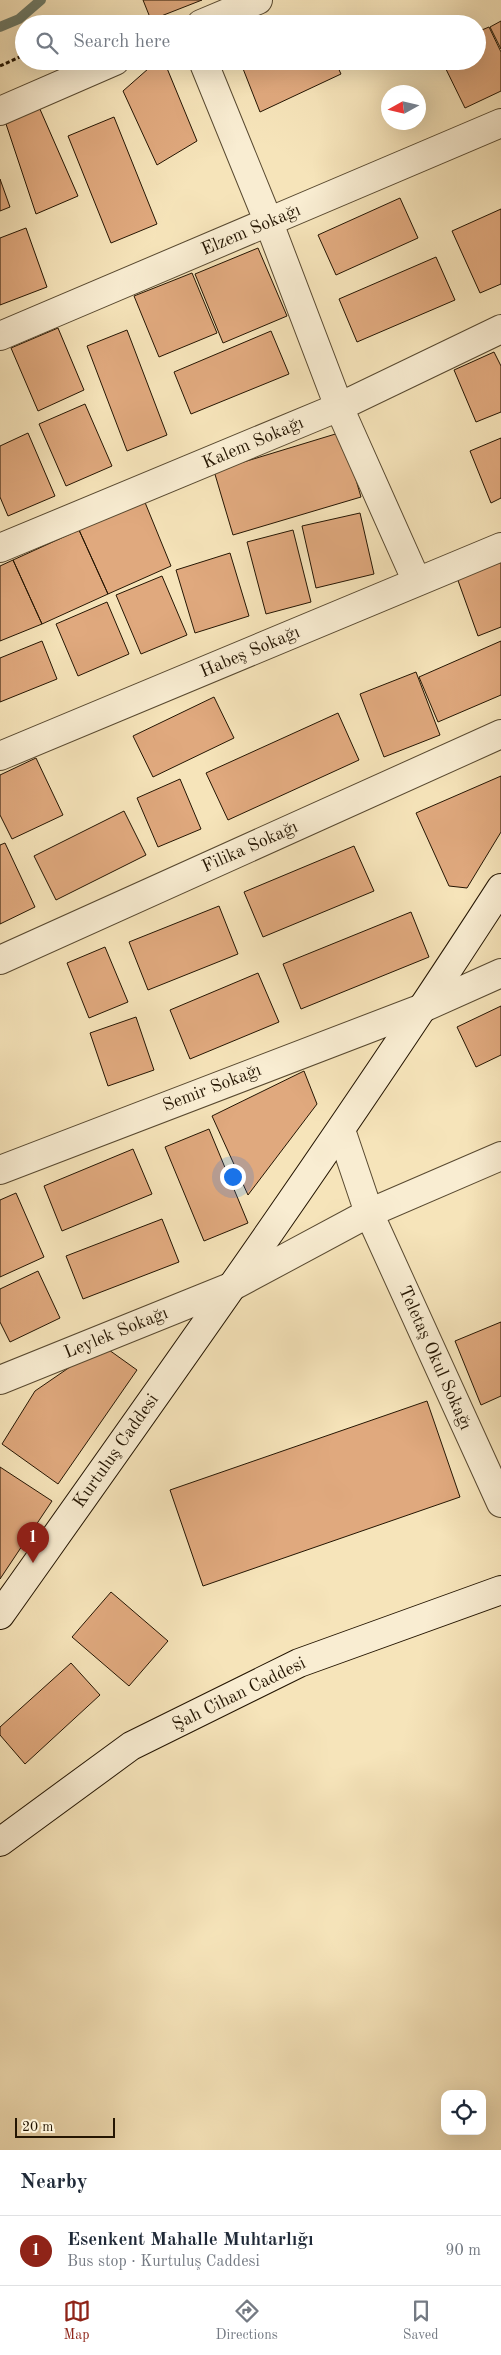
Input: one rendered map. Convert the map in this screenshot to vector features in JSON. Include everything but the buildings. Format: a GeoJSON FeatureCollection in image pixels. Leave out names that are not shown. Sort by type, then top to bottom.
{"type":"FeatureCollection","features":[{"type":"Feature","properties":{"kind":"street"},"geometry":{"type":"LineString","coordinates":[[222,15],[258,0]]}},
{"type":"Feature","properties":{"kind":"street"},"geometry":{"type":"LineString","coordinates":[[0,111],[94,70]]}},
{"type":"Feature","properties":{"kind":"street"},"geometry":{"type":"LineString","coordinates":[[207,70],[269,223],[339,407],[416,582]]}},
{"type":"Feature","properties":{"kind":"street","name":"Elzem Sokağı"},"geometry":{"type":"LineString","coordinates":[[0,336],[501,123]]}},
{"type":"Feature","properties":{"kind":"street","name":"Kalem Sokağı"},"geometry":{"type":"LineString","coordinates":[[0,548],[339,407],[501,329]]}},
{"type":"Feature","properties":{"kind":"street","name":"Habeş Sokağı"},"geometry":{"type":"LineString","coordinates":[[0,756],[501,547]]}},
{"type":"Feature","properties":{"kind":"street","name":"Filika Sokağı"},"geometry":{"type":"LineString","coordinates":[[0,960],[501,734]]}},
{"type":"Feature","properties":{"kind":"street","name":"Kurtuluş Caddesi"},"geometry":{"type":"LineString","coordinates":[[0,1615],[341,1130],[425,1007],[501,888]]}},
{"type":"Feature","properties":{"kind":"street","name":"Semir Sokağı"},"geometry":{"type":"LineString","coordinates":[[0,1170],[425,1007],[501,973]]}},
{"type":"Feature","properties":{"kind":"street","name":"Teletaş Okul Sokağı"},"geometry":{"type":"LineString","coordinates":[[341,1130],[369,1213],[501,1503]]}},
{"type":"Feature","properties":{"kind":"street","name":"Leylek Sokağı"},"geometry":{"type":"LineString","coordinates":[[0,1380],[233,1286],[369,1213],[501,1156]]}},
{"type":"Feature","properties":{"kind":"street","name":"Şah Cihan Caddesi"},"geometry":{"type":"LineString","coordinates":[[0,1842],[131,1746],[300,1663],[501,1590]]}},
{"type":"Feature","properties":{"kind":"path"},"geometry":{"type":"LineString","coordinates":[[0,66],[15,59]]}},
{"type":"Feature","properties":{"kind":"waterway"},"geometry":{"type":"LineString","coordinates":[[24,15],[41,0]]}},
{"type":"Feature","properties":{"kind":"waterway"},"geometry":{"type":"LineString","coordinates":[[0,27],[15,21]]}},
{"type":"Feature","properties":{"kind":"place","name":"Esenkent Mahalle Muhtarlığı"},"geometry":{"type":"Point","coordinates":[33,1563]}}]}
